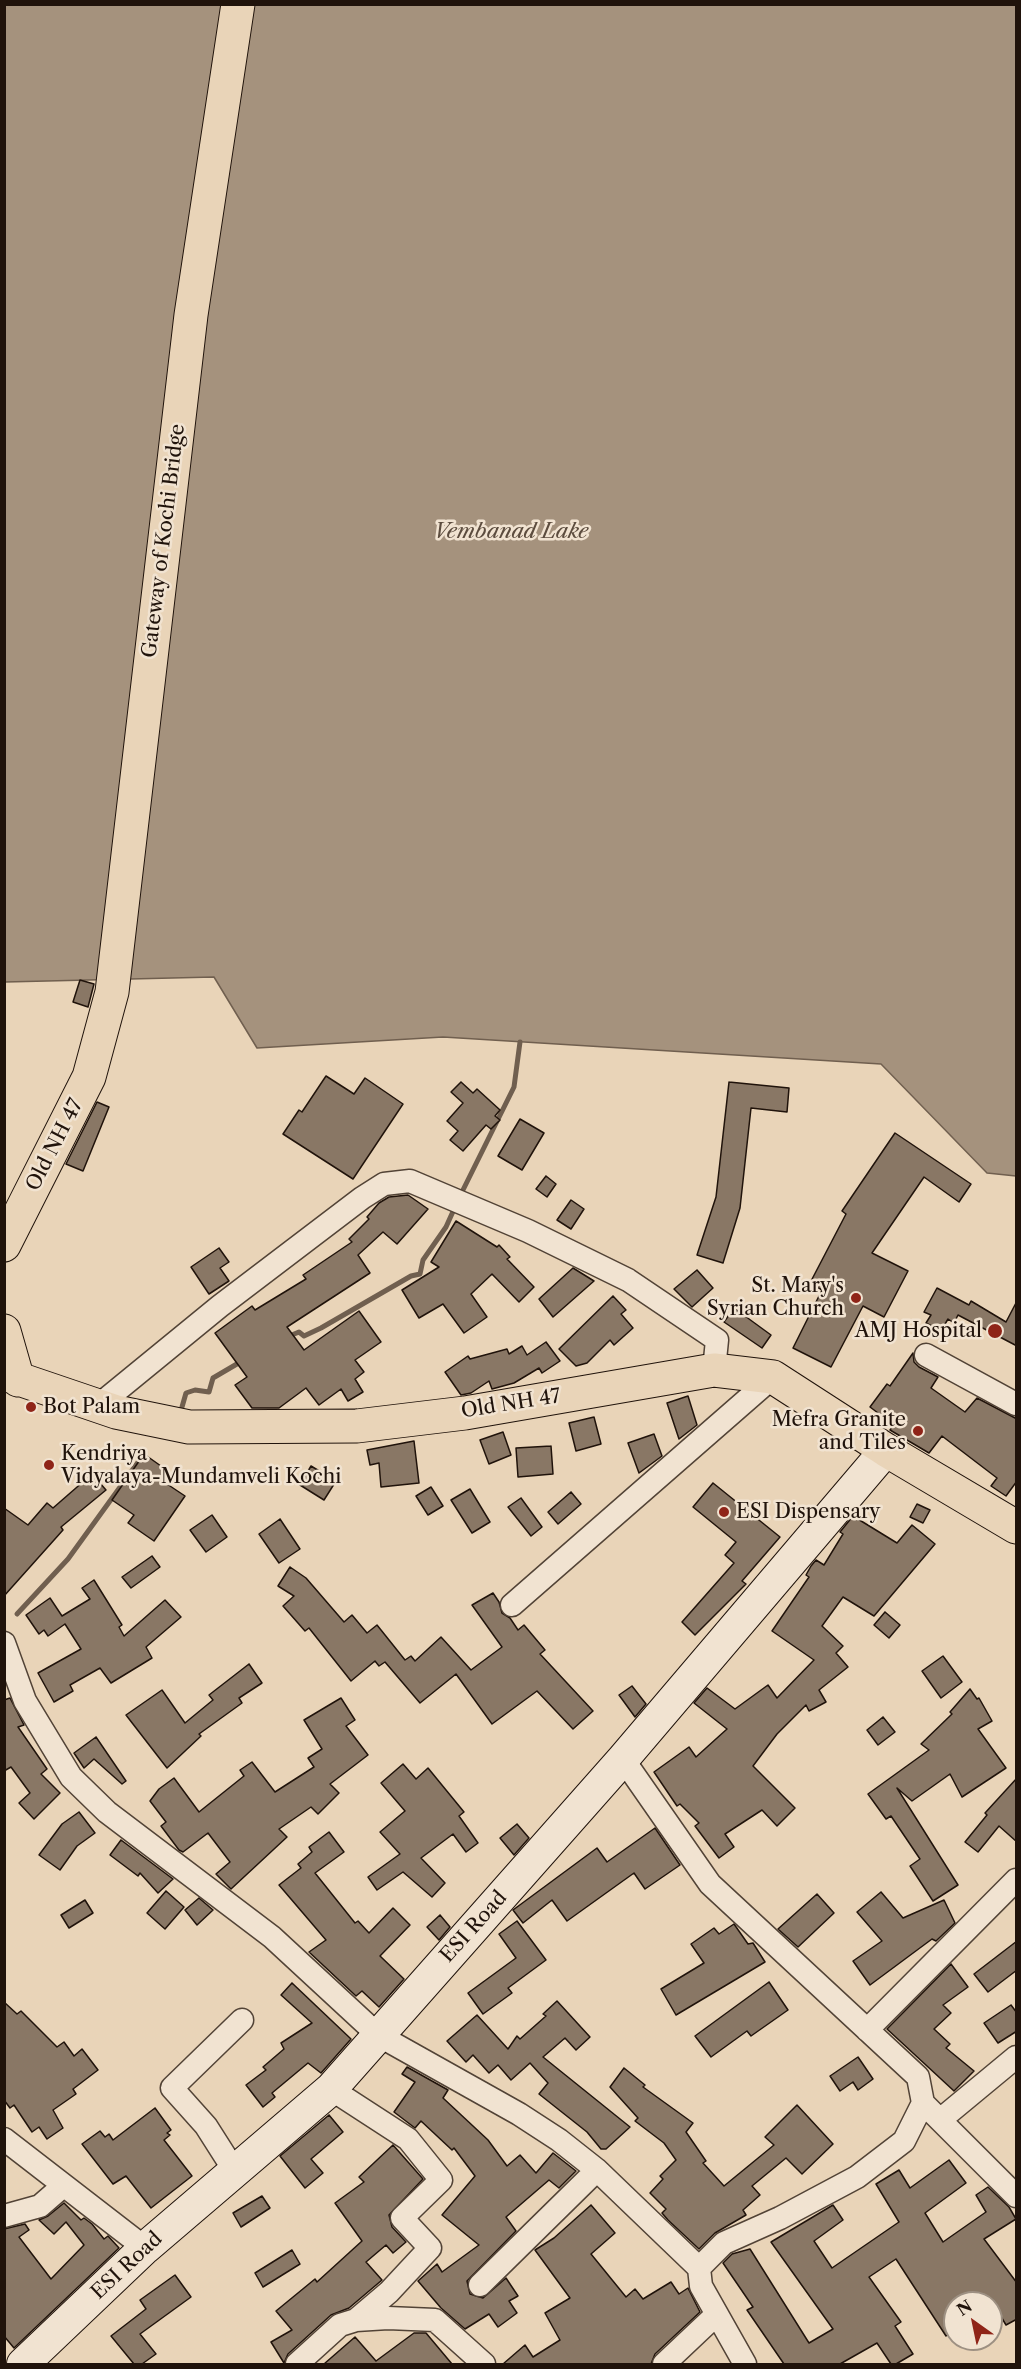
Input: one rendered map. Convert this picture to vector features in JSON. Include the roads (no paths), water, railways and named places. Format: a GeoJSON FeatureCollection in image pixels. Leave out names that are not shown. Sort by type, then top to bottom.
{"type":"FeatureCollection","features":[{"type":"Feature","properties":{"kind":"main road","name":"Gateway of Kochi Bridge"},"geometry":{"type":"LineString","coordinates":[[89,1077],[112,992],[190,327],[238,4]]}},
{"type":"Feature","properties":{"kind":"main road","name":"Old NH 47"},"geometry":{"type":"LineString","coordinates":[[4,1245],[89,1077]]}},
{"type":"Feature","properties":{"kind":"main road","name":"Old NH 47"},"geometry":{"type":"LineString","coordinates":[[4,1331],[11,1377],[116,1412],[189,1427],[357,1426],[465,1413],[714,1370],[773,1377],[886,1450],[1017,1527]]}},
{"type":"Feature","properties":{"kind":"main road","name":"ESI Road"},"geometry":{"type":"LineString","coordinates":[[23,2364],[145,2248],[331,2089],[623,1759],[886,1450]]}},
{"type":"Feature","properties":{"kind":"street"},"geometry":{"type":"LineString","coordinates":[[99,1405],[220,1306],[362,1197],[384,1184],[410,1181],[528,1231],[628,1280],[717,1340],[714,1370]]}},
{"type":"Feature","properties":{"kind":"street"},"geometry":{"type":"LineString","coordinates":[[926,1355],[1017,1404]]}},
{"type":"Feature","properties":{"kind":"street"},"geometry":{"type":"LineString","coordinates":[[512,1605],[773,1377]]}},
{"type":"Feature","properties":{"kind":"street"},"geometry":{"type":"LineString","coordinates":[[5,1643],[25,1701],[71,1777],[107,1812],[272,1937],[378,2035],[519,2114],[559,2140],[597,2170],[699,2268],[701,2286],[746,2364]]}},
{"type":"Feature","properties":{"kind":"street"},"geometry":{"type":"LineString","coordinates":[[623,1759],[710,1884],[918,2077],[923,2103],[1017,2196]]}},
{"type":"Feature","properties":{"kind":"street"},"geometry":{"type":"LineString","coordinates":[[867,2030],[1017,1880]]}},
{"type":"Feature","properties":{"kind":"street"},"geometry":{"type":"LineString","coordinates":[[234,2170],[206,2126],[172,2088],[242,2020]]}},
{"type":"Feature","properties":{"kind":"street"},"geometry":{"type":"LineString","coordinates":[[940,2120],[1017,2057]]}},
{"type":"Feature","properties":{"kind":"street"},"geometry":{"type":"LineString","coordinates":[[331,2089],[408,2139],[441,2180],[402,2218],[429,2248],[389,2292],[356,2320]]}},
{"type":"Feature","properties":{"kind":"street"},"geometry":{"type":"LineString","coordinates":[[699,2268],[724,2243],[780,2218],[857,2177],[904,2141],[923,2103]]}},
{"type":"Feature","properties":{"kind":"street"},"geometry":{"type":"LineString","coordinates":[[4,2139],[145,2248]]}},
{"type":"Feature","properties":{"kind":"street"},"geometry":{"type":"LineString","coordinates":[[480,2285],[597,2170]]}},
{"type":"Feature","properties":{"kind":"street"},"geometry":{"type":"LineString","coordinates":[[4,2216],[40,2206],[63,2186]]}},
{"type":"Feature","properties":{"kind":"street"},"geometry":{"type":"LineString","coordinates":[[664,2364],[717,2314]]}},
{"type":"Feature","properties":{"kind":"street"},"geometry":{"type":"LineString","coordinates":[[297,2364],[340,2325],[356,2320],[388,2318],[435,2320],[484,2364]]}},
{"type":"Feature","properties":{"kind":"water","name":"Vembanad Lake"},"geometry":{"type":"Polygon","coordinates":[[[4,5],[1016,5],[1016,1176],[987,1173],[881,1064],[443,1037],[257,1048],[214,977],[5,982],[4,5]]]}},
{"type":"Feature","properties":{"kind":"waterway"},"geometry":{"type":"LineString","coordinates":[[460,1196],[514,1087],[520,1042]]}},
{"type":"Feature","properties":{"kind":"waterway"},"geometry":{"type":"LineString","coordinates":[[287,1337],[299,1332],[304,1336],[321,1328],[411,1276],[420,1274],[423,1260],[446,1227],[455,1207]]}},
{"type":"Feature","properties":{"kind":"waterway"},"geometry":{"type":"LineString","coordinates":[[182,1407],[186,1393],[195,1390],[209,1392],[213,1378],[242,1361]]}},
{"type":"Feature","properties":{"kind":"waterway"},"geometry":{"type":"LineString","coordinates":[[17,1614],[68,1559],[144,1454]]}},
{"type":"Feature","properties":{"kind":"place","name":"St. Mary's Syrian Church"},"geometry":{"type":"Point","coordinates":[856,1298]}},
{"type":"Feature","properties":{"kind":"place","name":"AMJ Hospital"},"geometry":{"type":"Point","coordinates":[995,1331]}},
{"type":"Feature","properties":{"kind":"place","name":"Bot Palam"},"geometry":{"type":"Point","coordinates":[31,1407]}},
{"type":"Feature","properties":{"kind":"place","name":"Mefra Granite and Tiles"},"geometry":{"type":"Point","coordinates":[918,1431]}},
{"type":"Feature","properties":{"kind":"place","name":"Kendriya Vidyalaya-Mundamveli Kochi"},"geometry":{"type":"Point","coordinates":[49,1465]}},
{"type":"Feature","properties":{"kind":"place","name":"ESI Dispensary"},"geometry":{"type":"Point","coordinates":[724,1512]}}]}
